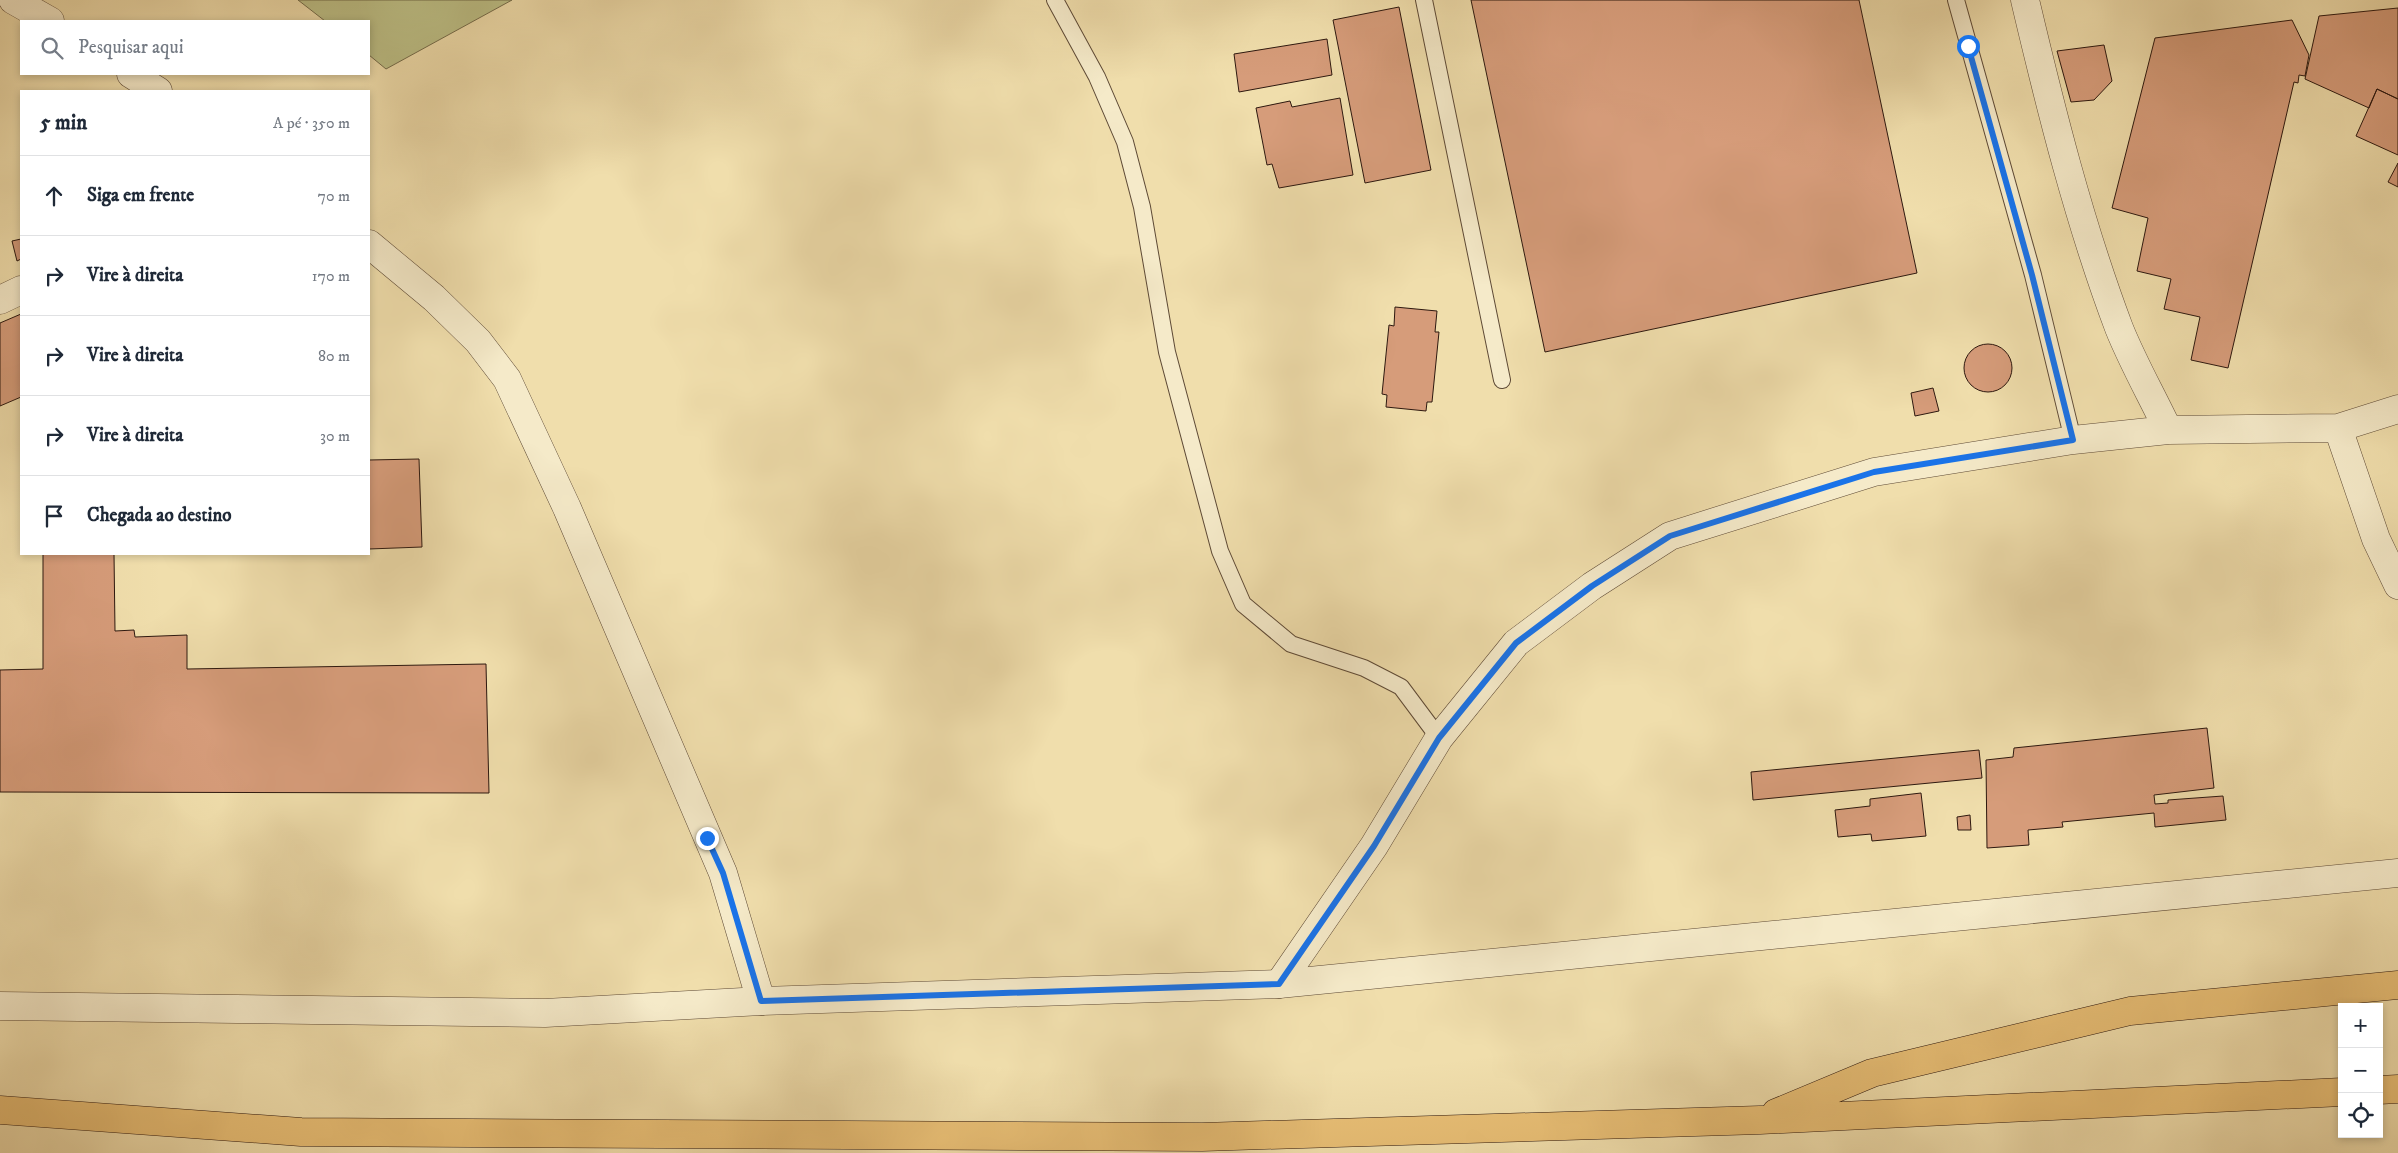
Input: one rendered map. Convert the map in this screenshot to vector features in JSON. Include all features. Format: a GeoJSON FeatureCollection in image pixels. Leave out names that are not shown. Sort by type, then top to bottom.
{"type":"FeatureCollection","features":[{"type":"Feature","properties":{"kind":"highway"},"geometry":{"type":"LineString","coordinates":[[1760,1120],[1872,1073],[2130,1011],[2398,985]]}},
{"type":"Feature","properties":{"kind":"highway"},"geometry":{"type":"LineString","coordinates":[[2383,1090],[2398,1089]]}},
{"type":"Feature","properties":{"kind":"highway"},"geometry":{"type":"LineString","coordinates":[[0,1110],[302,1132],[341,1133],[1202,1137],[1760,1120],[2338,1092]]}},
{"type":"Feature","properties":{"kind":"street"},"geometry":{"type":"LineString","coordinates":[[14,0],[48,20]]}},
{"type":"Feature","properties":{"kind":"street"},"geometry":{"type":"LineString","coordinates":[[2024,0],[2047,94],[2096,259],[2120,329],[2168,430]]}},
{"type":"Feature","properties":{"kind":"street"},"geometry":{"type":"LineString","coordinates":[[133,75],[156,90]]}},
{"type":"Feature","properties":{"kind":"street"},"geometry":{"type":"LineString","coordinates":[[370,245],[434,298],[478,341],[506,379],[567,508],[723,873],[761,1001]]}},
{"type":"Feature","properties":{"kind":"street"},"geometry":{"type":"LineString","coordinates":[[0,300],[20,290]]}},
{"type":"Feature","properties":{"kind":"street"},"geometry":{"type":"LineString","coordinates":[[1279,984],[1374,846],[1439,738],[1516,643],[1592,586],[1670,536],[1874,472],[2073,440],[2168,430],[2338,428],[2398,409]]}},
{"type":"Feature","properties":{"kind":"street"},"geometry":{"type":"LineString","coordinates":[[2338,428],[2376,539],[2398,585]]}},
{"type":"Feature","properties":{"kind":"street"},"geometry":{"type":"LineString","coordinates":[[0,1006],[545,1013],[761,1001],[1279,984],[2398,873]]}},
{"type":"Feature","properties":{"kind":"lane"},"geometry":{"type":"LineString","coordinates":[[1055,0],[1098,77],[1125,142],[1142,207],[1167,352],[1220,551],[1243,604],[1291,644],[1364,668],[1401,686],[1439,738]]}},
{"type":"Feature","properties":{"kind":"lane"},"geometry":{"type":"LineString","coordinates":[[1424,0],[1502,380]]}},
{"type":"Feature","properties":{"kind":"lane"},"geometry":{"type":"LineString","coordinates":[[1956,0],[2032,275],[2073,440]]}},
{"type":"Feature","properties":{"kind":"green space"},"geometry":{"type":"Polygon","coordinates":[[[298,0],[512,0],[386,69],[370,56],[370,20],[324,20],[298,0]]]}},
{"type":"Feature","properties":{"kind":"building"},"geometry":{"type":"Polygon","coordinates":[[[1471,0],[1859,0],[1917,273],[1545,352],[1471,0]]]}},
{"type":"Feature","properties":{"kind":"building"},"geometry":{"type":"Polygon","coordinates":[[[1399,7],[1431,170],[1365,183],[1333,20],[1399,7]]]}},
{"type":"Feature","properties":{"kind":"building"},"geometry":{"type":"Polygon","coordinates":[[[2398,8],[2398,99],[2377,89],[2369,108],[2305,79],[2319,16],[2398,8]]]}},
{"type":"Feature","properties":{"kind":"building"},"geometry":{"type":"Polygon","coordinates":[[[2292,20],[2309,55],[2305,76],[2299,75],[2298,83],[2294,82],[2228,368],[2191,360],[2200,317],[2164,309],[2171,279],[2137,271],[2148,218],[2112,208],[2155,38],[2292,20]]]}},
{"type":"Feature","properties":{"kind":"building"},"geometry":{"type":"Polygon","coordinates":[[[1327,39],[1332,75],[1239,92],[1234,54],[1327,39]]]}},
{"type":"Feature","properties":{"kind":"building"},"geometry":{"type":"Polygon","coordinates":[[[2104,45],[2112,81],[2094,100],[2071,102],[2057,51],[2104,45]]]}},
{"type":"Feature","properties":{"kind":"building"},"geometry":{"type":"Polygon","coordinates":[[[2377,89],[2398,99],[2398,155],[2356,136],[2377,89]]]}},
{"type":"Feature","properties":{"kind":"building"},"geometry":{"type":"Polygon","coordinates":[[[1340,98],[1353,175],[1279,188],[1272,164],[1267,165],[1256,108],[1290,101],[1292,107],[1340,98]]]}},
{"type":"Feature","properties":{"kind":"building"},"geometry":{"type":"Polygon","coordinates":[[[2398,163],[2398,187],[2388,182],[2398,163]]]}},
{"type":"Feature","properties":{"kind":"building"},"geometry":{"type":"Polygon","coordinates":[[[20,239],[20,260],[17,261],[12,241],[20,239]]]}},
{"type":"Feature","properties":{"kind":"building"},"geometry":{"type":"Polygon","coordinates":[[[1395,307],[1437,311],[1435,332],[1439,332],[1432,402],[1427,402],[1426,411],[1386,407],[1387,395],[1382,394],[1389,325],[1394,326],[1395,307]]]}},
{"type":"Feature","properties":{"kind":"building"},"geometry":{"type":"Polygon","coordinates":[[[20,314],[20,397],[0,406],[0,323],[20,314]]]}},
{"type":"Feature","properties":{"kind":"building"},"geometry":{"type":"Polygon","coordinates":[[[1983,344],[1993,344],[2002,348],[2008,354],[2011,359],[2011,377],[2002,388],[1993,392],[1983,392],[1974,388],[1968,382],[1964,373],[1964,363],[1968,354],[1974,348],[1983,344]]]}},
{"type":"Feature","properties":{"kind":"building"},"geometry":{"type":"Polygon","coordinates":[[[1933,388],[1939,411],[1915,416],[1911,393],[1933,388]]]}},
{"type":"Feature","properties":{"kind":"building"},"geometry":{"type":"Polygon","coordinates":[[[419,459],[422,547],[370,549],[370,460],[419,459]]]}},
{"type":"Feature","properties":{"kind":"building"},"geometry":{"type":"Polygon","coordinates":[[[43,555],[114,555],[115,631],[134,630],[135,637],[187,635],[187,669],[486,664],[489,793],[0,792],[0,670],[43,669],[43,555]]]}},
{"type":"Feature","properties":{"kind":"building"},"geometry":{"type":"Polygon","coordinates":[[[2207,728],[2214,788],[2154,795],[2155,804],[2168,803],[2168,800],[2223,796],[2226,820],[2155,827],[2154,813],[2062,822],[2063,827],[2028,830],[2029,845],[1987,848],[1986,760],[2013,757],[2014,748],[2207,728]]]}},
{"type":"Feature","properties":{"kind":"building"},"geometry":{"type":"Polygon","coordinates":[[[1979,750],[1982,778],[1753,800],[1751,772],[1979,750]]]}},
{"type":"Feature","properties":{"kind":"building"},"geometry":{"type":"Polygon","coordinates":[[[1921,793],[1926,836],[1872,841],[1871,834],[1838,837],[1835,810],[1870,806],[1870,799],[1921,793]]]}},
{"type":"Feature","properties":{"kind":"building"},"geometry":{"type":"Polygon","coordinates":[[[1970,815],[1971,830],[1958,830],[1957,817],[1970,815]]]}},
{"type":"Feature","properties":{"kind":"route"},"geometry":{"type":"LineString","coordinates":[[707,838],[723,873],[761,1001],[1279,984],[1374,846],[1439,738],[1516,643],[1592,586],[1670,536],[1874,472],[2073,440],[2032,275],[1968,46]]}}]}
